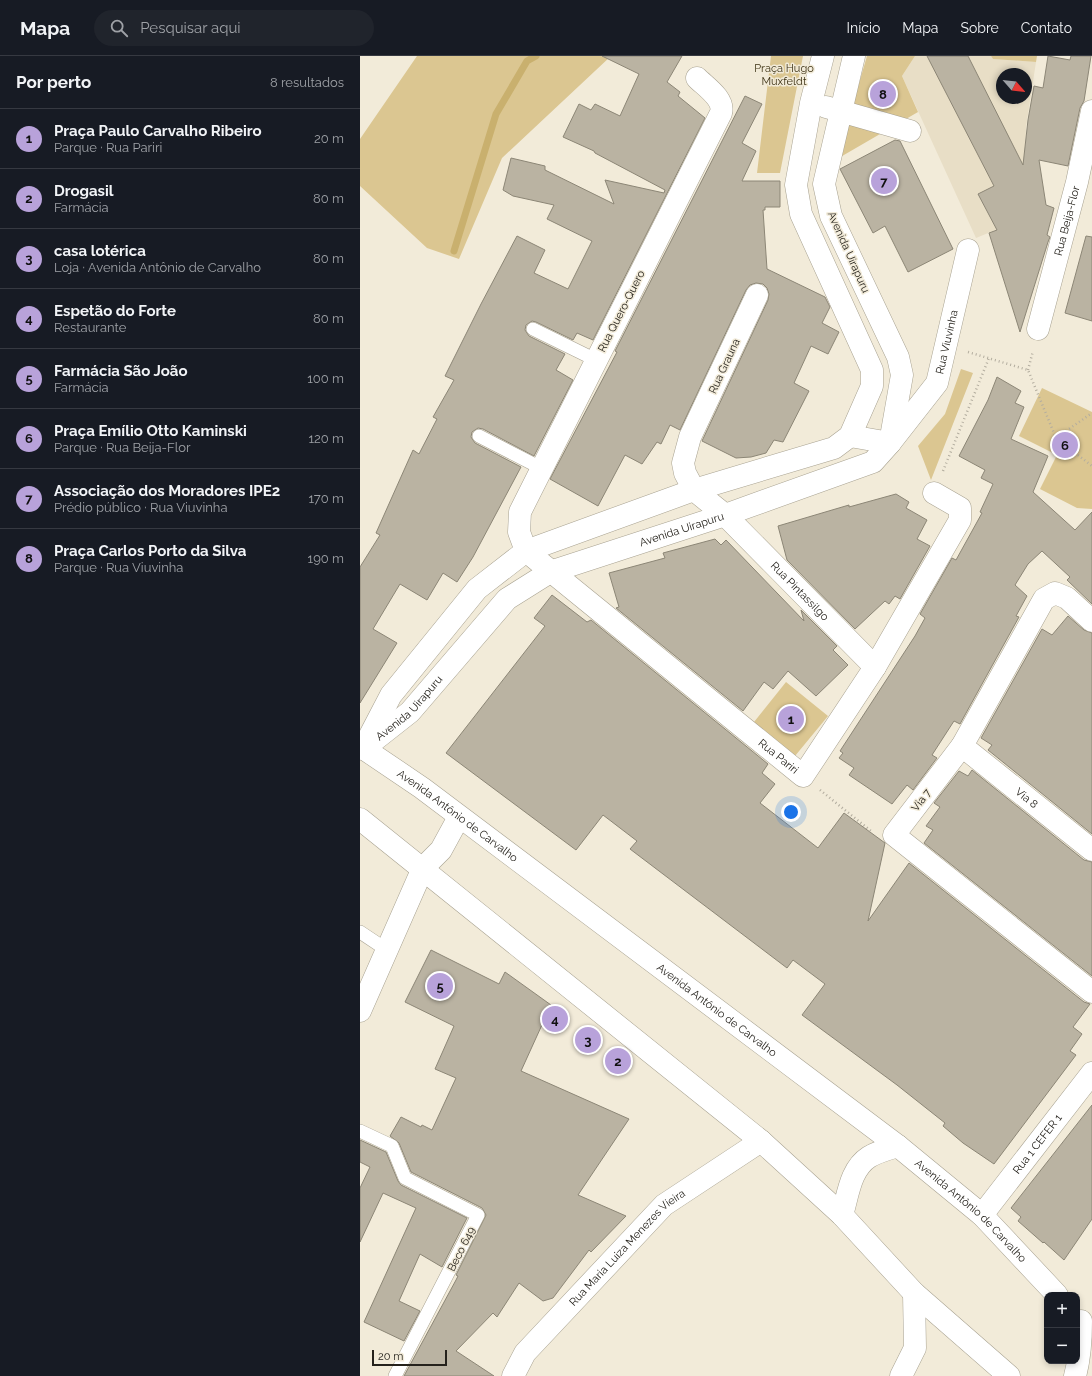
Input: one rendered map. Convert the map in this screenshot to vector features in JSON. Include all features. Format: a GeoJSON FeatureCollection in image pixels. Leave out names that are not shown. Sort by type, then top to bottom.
{"type":"FeatureCollection","features":[{"type":"Feature","properties":{"kind":"street","name":"Avenida Uirapuru"},"geometry":{"type":"LineString","coordinates":[[361,749],[391,695],[477,589],[526,551],[694,490],[834,448],[850,436],[872,386],[872,370],[801,214],[796,185],[811,103],[823,56]]}},
{"type":"Feature","properties":{"kind":"street","name":"Avenida Uirapuru"},"geometry":{"type":"LineString","coordinates":[[361,749],[410,712],[506,599],[550,572],[726,515],[873,462],[890,443],[902,375],[898,357],[831,216],[824,184],[840,110],[854,56]]}},
{"type":"Feature","properties":{"kind":"street","name":"Rua Quero-Quero"},"geometry":{"type":"LineString","coordinates":[[526,551],[518,532],[520,512],[722,108],[719,100],[697,78]]}},
{"type":"Feature","properties":{"kind":"street"},"geometry":{"type":"LineString","coordinates":[[811,103],[910,131]]}},
{"type":"Feature","properties":{"kind":"street","name":"Rua Beija-Flor"},"geometry":{"type":"LineString","coordinates":[[1038,329],[1077,182],[1092,111]]}},
{"type":"Feature","properties":{"kind":"street","name":"Rua Viuvinha"},"geometry":{"type":"LineString","coordinates":[[890,443],[937,383],[968,250]]}},
{"type":"Feature","properties":{"kind":"street","name":"Rua Grauna"},"geometry":{"type":"LineString","coordinates":[[694,490],[685,473],[683,463],[690,437],[757,295]]}},
{"type":"Feature","properties":{"kind":"street"},"geometry":{"type":"LineString","coordinates":[[850,436],[890,443]]}},
{"type":"Feature","properties":{"kind":"street","name":"Rua Pintassilgo"},"geometry":{"type":"LineString","coordinates":[[694,490],[726,515],[875,667]]}},
{"type":"Feature","properties":{"kind":"street","name":"Rua Pariri"},"geometry":{"type":"LineString","coordinates":[[526,551],[803,776],[875,667],[960,520],[960,508],[934,493]]}},
{"type":"Feature","properties":{"kind":"street","name":"Via 7"},"geometry":{"type":"LineString","coordinates":[[894,835],[962,746],[1044,599],[1055,593],[1062,595],[1092,620]]}},
{"type":"Feature","properties":{"kind":"street","name":"Via 8"},"geometry":{"type":"LineString","coordinates":[[962,746],[1092,850]]}},
{"type":"Feature","properties":{"kind":"street","name":"Avenida Antônio de Carvalho"},"geometry":{"type":"LineString","coordinates":[[361,749],[422,788],[898,1146],[982,1215],[1054,1292]]}},
{"type":"Feature","properties":{"kind":"street"},"geometry":{"type":"LineString","coordinates":[[360,1011],[423,868],[441,850],[459,817]]}},
{"type":"Feature","properties":{"kind":"street"},"geometry":{"type":"LineString","coordinates":[[360,818],[761,1140],[842,1215],[914,1292],[1009,1376]]}},
{"type":"Feature","properties":{"kind":"street"},"geometry":{"type":"LineString","coordinates":[[894,835],[1092,992]]}},
{"type":"Feature","properties":{"kind":"street","name":"Rua 1 CEFER 1"},"geometry":{"type":"LineString","coordinates":[[982,1215],[1092,1073]]}},
{"type":"Feature","properties":{"kind":"street","name":"Rua Maria Luiza Menezes Vieira"},"geometry":{"type":"LineString","coordinates":[[513,1376],[524,1353],[664,1205],[761,1140]]}},
{"type":"Feature","properties":{"kind":"street"},"geometry":{"type":"LineString","coordinates":[[842,1215],[853,1178],[859,1166],[869,1157],[898,1146]]}},
{"type":"Feature","properties":{"kind":"street"},"geometry":{"type":"LineString","coordinates":[[901,1376],[915,1348],[914,1292]]}},
{"type":"Feature","properties":{"kind":"street"},"geometry":{"type":"LineString","coordinates":[[1075,1376],[1086,1322]]}},
{"type":"Feature","properties":{"kind":"lane"},"geometry":{"type":"LineString","coordinates":[[534,329],[596,360]]}},
{"type":"Feature","properties":{"kind":"lane"},"geometry":{"type":"LineString","coordinates":[[479,436],[541,468]]}},
{"type":"Feature","properties":{"kind":"lane"},"geometry":{"type":"LineString","coordinates":[[360,932],[387,950]]}},
{"type":"Feature","properties":{"kind":"lane","name":"Beco 649"},"geometry":{"type":"LineString","coordinates":[[360,1131],[392,1146],[405,1178],[478,1215],[395,1376]]}},
{"type":"Feature","properties":{"kind":"path"},"geometry":{"type":"LineString","coordinates":[[946,346],[1028,370],[1056,438],[1092,466]]}},
{"type":"Feature","properties":{"kind":"path"},"geometry":{"type":"LineString","coordinates":[[934,493],[989,358]]}},
{"type":"Feature","properties":{"kind":"path"},"geometry":{"type":"LineString","coordinates":[[1056,438],[1092,413]]}},
{"type":"Feature","properties":{"kind":"path"},"geometry":{"type":"LineString","coordinates":[[803,776],[874,834],[894,835]]}},
{"type":"Feature","properties":{"kind":"shaded area"},"geometry":{"type":"Polygon","coordinates":[[[915,56],[991,56],[993,59],[1036,62],[1032,88],[1032,68],[996,68],[996,104],[1030,104],[1026,127],[1025,169],[1010,224],[976,238],[902,76],[915,56]]]}},
{"type":"Feature","properties":{"kind":"green space"},"geometry":{"type":"Polygon","coordinates":[[[417,56],[611,56],[502,158],[459,259],[427,248],[360,186],[360,139],[417,56]]]}},
{"type":"Feature","properties":{"kind":"green space","name":"Praça Hugo Muxfeldt"},"geometry":{"type":"Polygon","coordinates":[[[771,56],[803,56],[780,173],[757,173],[771,56]]]}},
{"type":"Feature","properties":{"kind":"green space"},"geometry":{"type":"Polygon","coordinates":[[[867,56],[915,56],[902,76],[918,112],[837,159],[867,56]]]}},
{"type":"Feature","properties":{"kind":"green space"},"geometry":{"type":"Polygon","coordinates":[[[991,56],[1037,56],[1036,62],[993,59],[991,56]]]}},
{"type":"Feature","properties":{"kind":"green space"},"geometry":{"type":"Polygon","coordinates":[[[961,369],[973,373],[931,480],[918,446],[945,414],[961,369]]]}},
{"type":"Feature","properties":{"kind":"green space"},"geometry":{"type":"Polygon","coordinates":[[[1042,388],[1092,412],[1092,509],[1077,508],[1040,489],[1057,455],[1019,436],[1042,388]]]}},
{"type":"Feature","properties":{"kind":"green space"},"geometry":{"type":"Polygon","coordinates":[[[786,682],[828,716],[795,756],[754,722],[786,682]]]}},
{"type":"Feature","properties":{"kind":"building"},"geometry":{"type":"Polygon","coordinates":[[[602,56],[682,56],[667,82],[680,92],[678,96],[705,118],[593,340],[577,333],[573,340],[532,321],[526,325],[525,330],[529,336],[565,354],[556,370],[573,380],[534,456],[483,429],[478,428],[472,432],[471,437],[475,443],[521,467],[473,557],[457,582],[443,573],[427,600],[400,584],[373,629],[397,643],[360,703],[360,567],[380,535],[376,533],[413,450],[419,454],[437,419],[433,417],[454,380],[445,376],[481,304],[517,236],[545,250],[534,273],[568,289],[592,241],[547,219],[554,205],[513,196],[503,190],[511,158],[545,166],[545,170],[614,204],[605,180],[664,193],[665,190],[595,153],[594,151],[563,137],[579,104],[591,110],[595,104],[620,116],[639,74],[602,56]]]}},
{"type":"Feature","properties":{"kind":"building"},"geometry":{"type":"Polygon","coordinates":[[[927,56],[968,56],[1023,165],[1028,120],[1034,86],[1043,88],[1048,56],[1070,60],[1071,56],[1091,56],[1084,101],[1080,108],[1068,166],[1039,160],[1046,205],[1054,208],[1047,235],[1050,237],[1020,332],[989,233],[997,230],[978,194],[994,186],[927,56]]]}},
{"type":"Feature","properties":{"kind":"building"},"geometry":{"type":"Polygon","coordinates":[[[745,96],[762,104],[742,143],[756,151],[742,181],[780,181],[780,207],[765,207],[765,210],[763,210],[767,269],[825,297],[830,307],[822,323],[839,332],[828,354],[811,346],[794,383],[809,391],[783,442],[774,440],[766,453],[751,457],[736,458],[702,441],[768,300],[769,294],[767,288],[763,284],[756,283],[750,285],[746,290],[680,430],[670,425],[661,444],[657,442],[642,464],[625,455],[598,506],[550,479],[617,352],[615,351],[745,96]]]}},
{"type":"Feature","properties":{"kind":"building"},"geometry":{"type":"Polygon","coordinates":[[[895,140],[900,141],[953,249],[908,272],[885,226],[873,233],[840,169],[895,140]]]}},
{"type":"Feature","properties":{"kind":"building"},"geometry":{"type":"Polygon","coordinates":[[[1086,236],[1092,237],[1092,321],[1065,313],[1086,236]]]}},
{"type":"Feature","properties":{"kind":"building"},"geometry":{"type":"Polygon","coordinates":[[[997,377],[1021,391],[1015,403],[1024,407],[1011,439],[1048,456],[1033,492],[1075,530],[1092,512],[1092,604],[1067,580],[1070,577],[1042,551],[1028,564],[1015,585],[1027,596],[1016,616],[1019,617],[960,724],[954,721],[932,755],[937,758],[913,790],[907,785],[892,804],[849,775],[854,768],[839,758],[843,753],[840,751],[915,636],[925,618],[920,614],[952,558],[956,560],[982,513],[980,512],[993,484],[981,478],[985,470],[959,456],[988,400],[997,377]]]}},
{"type":"Feature","properties":{"kind":"building"},"geometry":{"type":"Polygon","coordinates":[[[896,494],[909,502],[906,508],[927,520],[917,539],[930,546],[900,599],[895,596],[889,604],[885,601],[855,629],[787,560],[778,526],[849,505],[849,507],[896,494]]]}},
{"type":"Feature","properties":{"kind":"building"},"geometry":{"type":"Polygon","coordinates":[[[715,539],[721,545],[726,540],[804,621],[801,610],[837,646],[833,650],[848,665],[816,696],[788,671],[773,689],[764,682],[743,711],[616,608],[619,607],[609,573],[665,558],[663,553],[715,539]]]}},
{"type":"Feature","properties":{"kind":"building"},"geometry":{"type":"Polygon","coordinates":[[[552,595],[587,622],[591,620],[768,764],[762,773],[775,784],[760,803],[818,848],[844,813],[885,843],[868,921],[909,863],[1084,1002],[1090,1004],[1073,1027],[1082,1034],[1070,1051],[1076,1055],[994,1164],[963,1143],[943,1126],[945,1123],[897,1085],[802,1015],[825,984],[793,960],[787,968],[630,849],[637,841],[603,815],[576,850],[446,753],[545,626],[534,618],[552,595]]]}},
{"type":"Feature","properties":{"kind":"building"},"geometry":{"type":"Polygon","coordinates":[[[1068,616],[1084,630],[1092,633],[1092,834],[988,750],[992,745],[981,738],[1042,629],[1052,635],[1068,616]]]}},
{"type":"Feature","properties":{"kind":"building"},"geometry":{"type":"Polygon","coordinates":[[[972,770],[1084,860],[1092,862],[1092,976],[924,843],[933,830],[926,826],[940,807],[934,803],[959,771],[968,776],[972,770]]]}},
{"type":"Feature","properties":{"kind":"building"},"geometry":{"type":"Polygon","coordinates":[[[431,950],[499,984],[505,972],[551,1005],[521,1071],[629,1119],[578,1195],[626,1216],[591,1252],[589,1250],[553,1298],[543,1301],[519,1283],[497,1317],[493,1313],[456,1351],[494,1376],[404,1376],[456,1280],[458,1276],[456,1275],[486,1215],[482,1208],[411,1172],[399,1143],[390,1136],[401,1117],[421,1127],[422,1125],[432,1130],[456,1078],[435,1069],[454,1026],[405,1002],[431,950]]]}},
{"type":"Feature","properties":{"kind":"building"},"geometry":{"type":"Polygon","coordinates":[[[1092,1105],[1092,1219],[1064,1260],[1018,1221],[1021,1217],[1011,1208],[1092,1105]]]}},
{"type":"Feature","properties":{"kind":"building"},"geometry":{"type":"Polygon","coordinates":[[[360,1140],[386,1152],[401,1185],[467,1218],[442,1267],[420,1254],[399,1301],[420,1311],[404,1341],[364,1322],[416,1208],[383,1193],[360,1242],[360,1188],[370,1167],[360,1162],[360,1140]]]}},
{"type":"Feature","properties":{"kind":"waterway"},"geometry":{"type":"LineString","coordinates":[[454,251],[496,114],[527,61],[536,56]]}},
{"type":"Feature","properties":{"kind":"place","name":"Praça Carlos Porto da Silva"},"geometry":{"type":"Point","coordinates":[883,94]}},
{"type":"Feature","properties":{"kind":"place","name":"Associação dos Moradores IPE2"},"geometry":{"type":"Point","coordinates":[884,181]}},
{"type":"Feature","properties":{"kind":"place","name":"Praça Emílio Otto Kaminski"},"geometry":{"type":"Point","coordinates":[1065,445]}},
{"type":"Feature","properties":{"kind":"place","name":"Praça Paulo Carvalho Ribeiro"},"geometry":{"type":"Point","coordinates":[791,719]}},
{"type":"Feature","properties":{"kind":"place","name":"Farmácia São João"},"geometry":{"type":"Point","coordinates":[440,986]}},
{"type":"Feature","properties":{"kind":"place","name":"Espetão do Forte"},"geometry":{"type":"Point","coordinates":[555,1019]}},
{"type":"Feature","properties":{"kind":"place","name":"casa lotérica"},"geometry":{"type":"Point","coordinates":[588,1040]}},
{"type":"Feature","properties":{"kind":"place","name":"Drogasil"},"geometry":{"type":"Point","coordinates":[618,1061]}}]}
